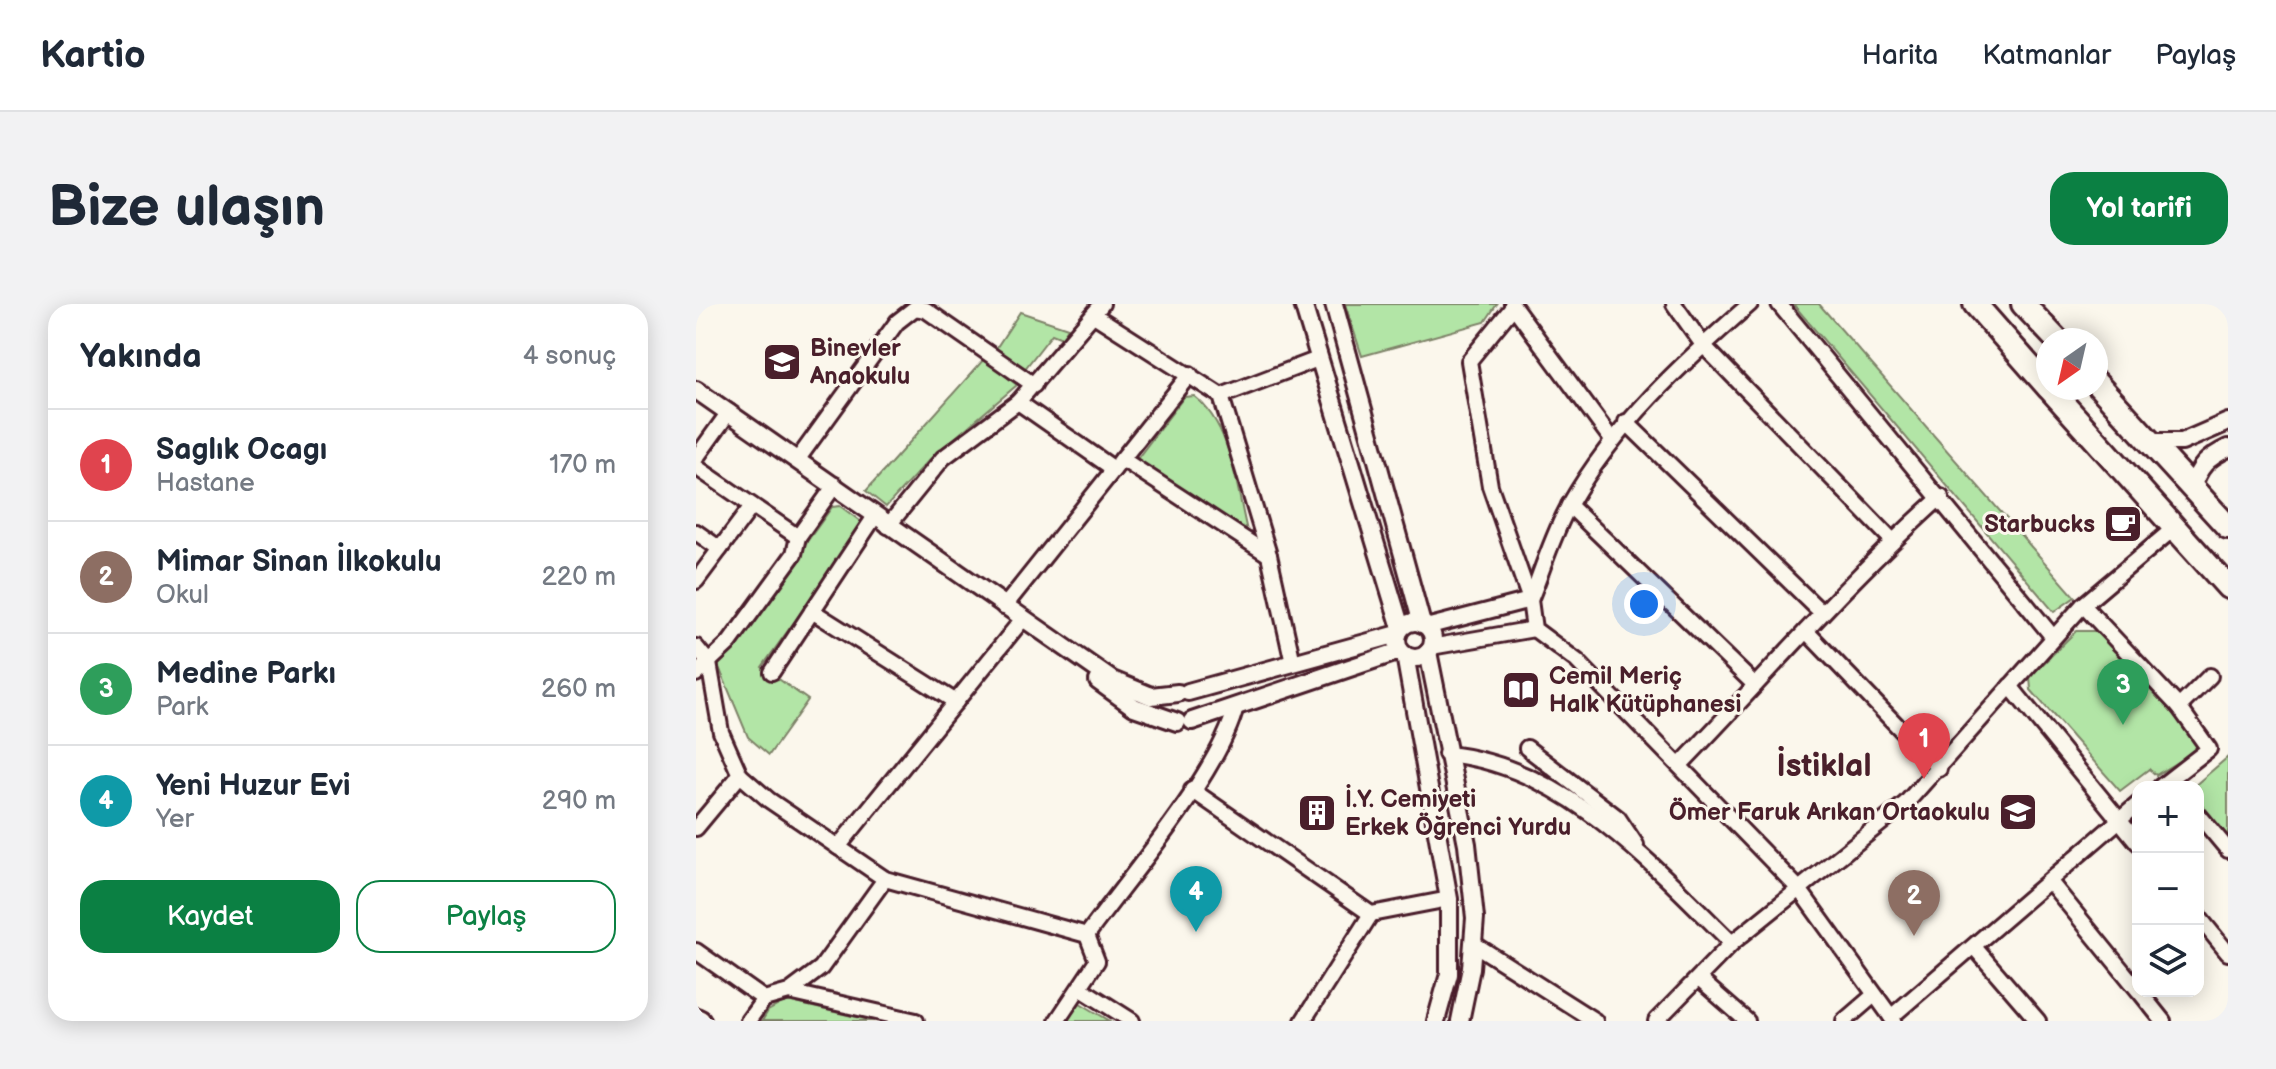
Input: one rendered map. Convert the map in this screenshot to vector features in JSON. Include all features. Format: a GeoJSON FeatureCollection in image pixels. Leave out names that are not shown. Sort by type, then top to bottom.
{"type":"FeatureCollection","features":[{"type":"Feature","properties":{"kind":"main road"},"geometry":{"type":"LineString","coordinates":[[1975,304],[2036,374]]}},
{"type":"Feature","properties":{"kind":"main road"},"geometry":{"type":"LineString","coordinates":[[2023,304],[2046,328]]}},
{"type":"Feature","properties":{"kind":"main road"},"geometry":{"type":"LineString","coordinates":[[2108,396],[2228,527]]}},
{"type":"Feature","properties":{"kind":"main road"},"geometry":{"type":"LineString","coordinates":[[2059,400],[2228,587]]}},
{"type":"Feature","properties":{"kind":"street"},"geometry":{"type":"LineString","coordinates":[[1303,304],[1400,631],[1449,899],[1449,974],[1436,1021]]}},
{"type":"Feature","properties":{"kind":"street"},"geometry":{"type":"LineString","coordinates":[[1334,304],[1424,625],[1432,636],[1429,650],[1446,754],[1467,844],[1474,944],[1460,1021]]}},
{"type":"Feature","properties":{"kind":"street"},"geometry":{"type":"LineString","coordinates":[[1674,304],[1703,345],[1892,540]]}},
{"type":"Feature","properties":{"kind":"street"},"geometry":{"type":"LineString","coordinates":[[1530,600],[1569,505],[1612,440],[1703,345],[1750,304]]}},
{"type":"Feature","properties":{"kind":"street"},"geometry":{"type":"LineString","coordinates":[[1779,304],[1941,497],[2053,637]]}},
{"type":"Feature","properties":{"kind":"street"},"geometry":{"type":"LineString","coordinates":[[1612,440],[1512,306],[1469,361],[1490,486],[1530,600],[1534,629],[1577,661],[1681,764],[1799,889],[1873,996],[1893,1019],[2132,808]]}},
{"type":"Feature","properties":{"kind":"street"},"geometry":{"type":"LineString","coordinates":[[772,672],[812,611],[881,521],[943,458],[1018,402],[1098,309],[1221,396],[1269,555],[1293,663]]}},
{"type":"Feature","properties":{"kind":"street"},"geometry":{"type":"LineString","coordinates":[[798,459],[910,310],[926,310],[1034,385]]}},
{"type":"Feature","properties":{"kind":"street"},"geometry":{"type":"LineString","coordinates":[[1221,396],[1318,359]]}},
{"type":"Feature","properties":{"kind":"street"},"geometry":{"type":"LineString","coordinates":[[1004,607],[1190,374]]}},
{"type":"Feature","properties":{"kind":"street"},"geometry":{"type":"LineString","coordinates":[[696,390],[835,485],[1022,620],[1112,680],[1151,696],[1183,692],[1293,663],[1400,631],[1411,623],[1424,625],[1530,600]]}},
{"type":"Feature","properties":{"kind":"street"},"geometry":{"type":"LineString","coordinates":[[1018,402],[1269,555]]}},
{"type":"Feature","properties":{"kind":"street"},"geometry":{"type":"LineString","coordinates":[[696,458],[729,412]]}},
{"type":"Feature","properties":{"kind":"street"},"geometry":{"type":"LineString","coordinates":[[1626,422],[1821,612]]}},
{"type":"Feature","properties":{"kind":"street"},"geometry":{"type":"LineString","coordinates":[[2151,442],[2182,442],[2228,422]]}},
{"type":"Feature","properties":{"kind":"street"},"geometry":{"type":"LineString","coordinates":[[2192,488],[2198,469],[2208,458],[2228,448]]}},
{"type":"Feature","properties":{"kind":"street"},"geometry":{"type":"LineString","coordinates":[[696,467],[798,537]]}},
{"type":"Feature","properties":{"kind":"street"},"geometry":{"type":"LineString","coordinates":[[696,674],[730,642],[794,554],[798,537],[835,485]]}},
{"type":"Feature","properties":{"kind":"street"},"geometry":{"type":"LineString","coordinates":[[1681,764],[1821,612],[1892,540],[1941,497]]}},
{"type":"Feature","properties":{"kind":"street"},"geometry":{"type":"LineString","coordinates":[[1569,505],[1755,685]]}},
{"type":"Feature","properties":{"kind":"street"},"geometry":{"type":"LineString","coordinates":[[696,581],[752,506]]}},
{"type":"Feature","properties":{"kind":"street"},"geometry":{"type":"LineString","coordinates":[[1656,1021],[1732,943],[1871,834],[1939,769],[2083,605],[2173,529]]}},
{"type":"Feature","properties":{"kind":"street"},"geometry":{"type":"LineString","coordinates":[[696,532],[720,549]]}},
{"type":"Feature","properties":{"kind":"street"},"geometry":{"type":"LineString","coordinates":[[2083,605],[2179,707],[2209,749],[2173,781]]}},
{"type":"Feature","properties":{"kind":"street"},"geometry":{"type":"LineString","coordinates":[[812,611],[956,702]]}},
{"type":"Feature","properties":{"kind":"street"},"geometry":{"type":"LineString","coordinates":[[838,847],[1022,620]]}},
{"type":"Feature","properties":{"kind":"street"},"geometry":{"type":"LineString","coordinates":[[1039,631],[1071,662],[1134,707],[1184,722],[1403,653],[1417,658],[1429,650],[1534,629]]}},
{"type":"Feature","properties":{"kind":"street"},"geometry":{"type":"LineString","coordinates":[[1806,631],[1939,769]]}},
{"type":"Feature","properties":{"kind":"street"},"geometry":{"type":"LineString","coordinates":[[696,647],[709,663],[721,732],[740,775],[885,879],[1087,935]]}},
{"type":"Feature","properties":{"kind":"street"},"geometry":{"type":"LineString","coordinates":[[2179,707],[2210,676]]}},
{"type":"Feature","properties":{"kind":"street"},"geometry":{"type":"LineString","coordinates":[[2010,686],[2132,836]]}},
{"type":"Feature","properties":{"kind":"street"},"geometry":{"type":"LineString","coordinates":[[1183,692],[1196,698],[1200,708],[1184,722]]}},
{"type":"Feature","properties":{"kind":"street"},"geometry":{"type":"LineString","coordinates":[[1183,692],[1170,700],[1168,710],[1184,722]]}},
{"type":"Feature","properties":{"kind":"street"},"geometry":{"type":"LineString","coordinates":[[1087,935],[1230,732],[1236,706]]}},
{"type":"Feature","properties":{"kind":"street"},"geometry":{"type":"LineString","coordinates":[[1527,748],[1618,818],[1643,855]]}},
{"type":"Feature","properties":{"kind":"street"},"geometry":{"type":"LineString","coordinates":[[1446,754],[1479,757],[1581,805],[1643,855],[1732,943]]}},
{"type":"Feature","properties":{"kind":"street"},"geometry":{"type":"LineString","coordinates":[[696,828],[740,775]]}},
{"type":"Feature","properties":{"kind":"street"},"geometry":{"type":"LineString","coordinates":[[1192,790],[1371,914],[1449,899]]}},
{"type":"Feature","properties":{"kind":"street"},"geometry":{"type":"LineString","coordinates":[[2204,821],[2228,850]]}},
{"type":"Feature","properties":{"kind":"street"},"geometry":{"type":"LineString","coordinates":[[748,1021],[764,999],[789,992],[821,968],[885,879]]}},
{"type":"Feature","properties":{"kind":"street"},"geometry":{"type":"LineString","coordinates":[[2050,882],[2132,983]]}},
{"type":"Feature","properties":{"kind":"street"},"geometry":{"type":"LineString","coordinates":[[1303,1021],[1371,914]]}},
{"type":"Feature","properties":{"kind":"street"},"geometry":{"type":"LineString","coordinates":[[2204,923],[2228,953]]}},
{"type":"Feature","properties":{"kind":"street"},"geometry":{"type":"LineString","coordinates":[[1057,1021],[1097,961],[1087,935]]}},
{"type":"Feature","properties":{"kind":"street"},"geometry":{"type":"LineString","coordinates":[[1474,944],[1595,1021]]}},
{"type":"Feature","properties":{"kind":"street"},"geometry":{"type":"LineString","coordinates":[[1975,948],[2038,1021]]}},
{"type":"Feature","properties":{"kind":"street"},"geometry":{"type":"LineString","coordinates":[[696,951],[764,999]]}},
{"type":"Feature","properties":{"kind":"street"},"geometry":{"type":"LineString","coordinates":[[1699,979],[1747,1021]]}},
{"type":"Feature","properties":{"kind":"street"},"geometry":{"type":"LineString","coordinates":[[1080,988],[1132,1021]]}},
{"type":"Feature","properties":{"kind":"street"},"geometry":{"type":"LineString","coordinates":[[789,992],[916,1021]]}},
{"type":"Feature","properties":{"kind":"street"},"geometry":{"type":"LineString","coordinates":[[1844,1021],[1873,996]]}},
{"type":"Feature","properties":{"kind":"street"},"geometry":{"type":"LineString","coordinates":[[2144,997],[2163,1021]]}},
{"type":"Feature","properties":{"kind":"green space"},"geometry":{"type":"Polygon","coordinates":[[[1345,304],[1497,304],[1485,322],[1362,356],[1345,304]]]}},
{"type":"Feature","properties":{"kind":"green space"},"geometry":{"type":"Polygon","coordinates":[[[1793,304],[1819,304],[2075,597],[2054,612],[1793,304]]]}},
{"type":"Feature","properties":{"kind":"green space"},"geometry":{"type":"Polygon","coordinates":[[[1020,312],[1068,328],[1062,338],[1052,334],[1024,370],[995,350],[1020,312]]]}},
{"type":"Feature","properties":{"kind":"green space"},"geometry":{"type":"Polygon","coordinates":[[[984,359],[1017,385],[930,459],[886,507],[866,491],[984,359]]]}},
{"type":"Feature","properties":{"kind":"green space"},"geometry":{"type":"Polygon","coordinates":[[[1194,396],[1217,423],[1225,440],[1247,531],[1137,459],[1184,397],[1194,396]]]}},
{"type":"Feature","properties":{"kind":"green space"},"geometry":{"type":"Polygon","coordinates":[[[840,506],[864,524],[762,667],[808,700],[769,755],[748,737],[718,665],[832,507],[840,506]]]}},
{"type":"Feature","properties":{"kind":"green space"},"geometry":{"type":"Polygon","coordinates":[[[2076,631],[2101,631],[2202,747],[2156,775],[2149,769],[2120,791],[2031,690],[2030,677],[2076,631]]]}},
{"type":"Feature","properties":{"kind":"green space"},"geometry":{"type":"Polygon","coordinates":[[[2228,757],[2228,841],[2204,813],[2204,781],[2200,781],[2228,757]]]}},
{"type":"Feature","properties":{"kind":"green space"},"geometry":{"type":"Polygon","coordinates":[[[786,1001],[874,1021],[762,1021],[768,1011],[786,1001]]]}},
{"type":"Feature","properties":{"kind":"green space"},"geometry":{"type":"Polygon","coordinates":[[[1080,1003],[1110,1021],[1067,1021],[1080,1003]]]}},
{"type":"Feature","properties":{"kind":"place","name":"Binevler Anaokulu"},"geometry":{"type":"Point","coordinates":[782,362]}},
{"type":"Feature","properties":{"kind":"place","name":"Starbucks"},"geometry":{"type":"Point","coordinates":[2123,524]}},
{"type":"Feature","properties":{"kind":"place","name":"Cemil Meriç Halk Kütüphanesi"},"geometry":{"type":"Point","coordinates":[1521,690]}},
{"type":"Feature","properties":{"kind":"place","name":"Medine Parkı"},"geometry":{"type":"Point","coordinates":[2123,725]}},
{"type":"Feature","properties":{"kind":"place","name":"Saglık Ocagı"},"geometry":{"type":"Point","coordinates":[1924,779]}},
{"type":"Feature","properties":{"kind":"place","name":"Ömer Faruk Arıkan Ortaokulu"},"geometry":{"type":"Point","coordinates":[2018,812]}},
{"type":"Feature","properties":{"kind":"place","name":"İ.Y. Cemiyeti Erkek Öğrenci Yurdu"},"geometry":{"type":"Point","coordinates":[1317,813]}},
{"type":"Feature","properties":{"kind":"place","name":"Yeni Huzur Evi"},"geometry":{"type":"Point","coordinates":[1196,932]}},
{"type":"Feature","properties":{"kind":"place","name":"Mimar Sinan İlkokulu"},"geometry":{"type":"Point","coordinates":[1914,936]}},
{"type":"Feature","properties":{"kind":"district","name":"İstiklal"},"geometry":{"type":"Point","coordinates":[1824,766]}}]}
